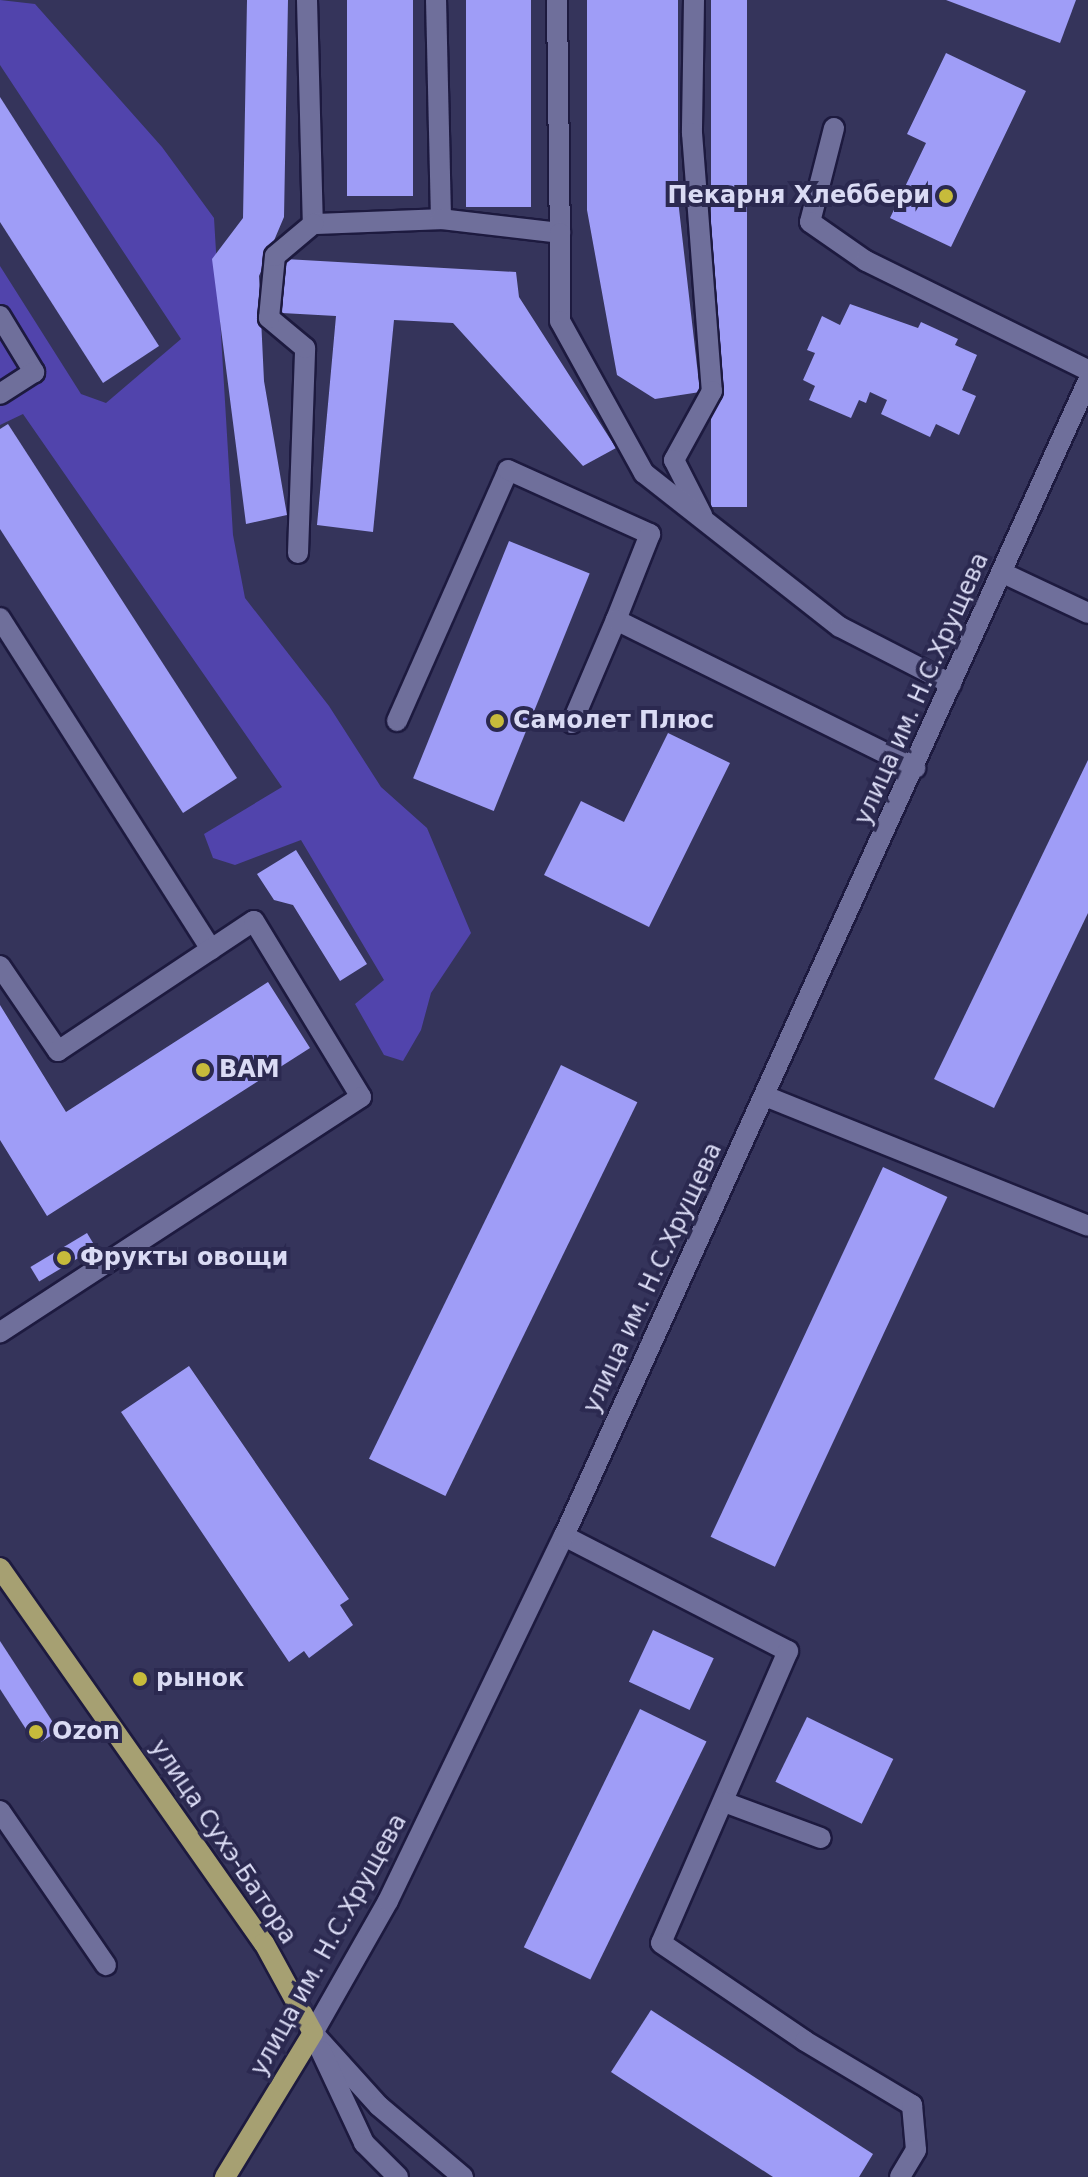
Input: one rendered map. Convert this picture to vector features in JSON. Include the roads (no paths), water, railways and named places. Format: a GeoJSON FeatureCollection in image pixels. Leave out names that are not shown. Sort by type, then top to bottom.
{"type":"FeatureCollection","features":[{"type":"Feature","properties":{"kind":"main road"},"geometry":{"type":"LineString","coordinates":[[307,0],[313,224]]}},
{"type":"Feature","properties":{"kind":"main road"},"geometry":{"type":"LineString","coordinates":[[436,0],[441,219]]}},
{"type":"Feature","properties":{"kind":"main road"},"geometry":{"type":"LineString","coordinates":[[557,0],[560,321],[644,473],[840,627],[951,684]]}},
{"type":"Feature","properties":{"kind":"main road"},"geometry":{"type":"LineString","coordinates":[[694,0],[692,133],[712,391],[674,460],[706,522]]}},
{"type":"Feature","properties":{"kind":"main road"},"geometry":{"type":"LineString","coordinates":[[834,128],[810,222],[866,261],[1088,370]]}},
{"type":"Feature","properties":{"kind":"main road"},"geometry":{"type":"LineString","coordinates":[[298,553],[305,348],[269,318],[275,256],[313,224],[441,219],[560,233]]}},
{"type":"Feature","properties":{"kind":"main road"},"geometry":{"type":"LineString","coordinates":[[0,316],[34,372],[0,394]]}},
{"type":"Feature","properties":{"kind":"main road","name":"улица им. Н.С.Хрущева"},"geometry":{"type":"LineString","coordinates":[[225,2177],[313,2033],[388,1901],[564,1536],[1088,381]]}},
{"type":"Feature","properties":{"kind":"main road"},"geometry":{"type":"LineString","coordinates":[[397,721],[508,470],[650,534],[572,723]]}},
{"type":"Feature","properties":{"kind":"main road"},"geometry":{"type":"LineString","coordinates":[[1003,573],[1088,613]]}},
{"type":"Feature","properties":{"kind":"main road"},"geometry":{"type":"LineString","coordinates":[[0,618],[211,949]]}},
{"type":"Feature","properties":{"kind":"main road"},"geometry":{"type":"LineString","coordinates":[[616,620],[915,768]]}},
{"type":"Feature","properties":{"kind":"main road"},"geometry":{"type":"LineString","coordinates":[[0,966],[58,1051],[254,921],[361,1097],[0,1332]]}},
{"type":"Feature","properties":{"kind":"main road"},"geometry":{"type":"LineString","coordinates":[[765,1096],[1088,1226]]}},
{"type":"Feature","properties":{"kind":"main road"},"geometry":{"type":"LineString","coordinates":[[564,1536],[788,1651],[661,1943],[805,2041],[912,2105],[916,2150],[900,2177]]}},
{"type":"Feature","properties":{"kind":"main road","name":"улица Сухэ-Батора"},"geometry":{"type":"LineString","coordinates":[[0,1568],[264,1943],[313,2033],[364,2143],[398,2177]]}},
{"type":"Feature","properties":{"kind":"main road"},"geometry":{"type":"LineString","coordinates":[[724,1802],[821,1838]]}},
{"type":"Feature","properties":{"kind":"main road"},"geometry":{"type":"LineString","coordinates":[[0,1811],[106,1965]]}},
{"type":"Feature","properties":{"kind":"main road","name":"улица Сухэ-Батора"},"geometry":{"type":"LineString","coordinates":[[313,2033],[379,2106],[463,2177]]}},
{"type":"Feature","properties":{"kind":"place","name":"Пекарня Хлеббери"},"geometry":{"type":"Point","coordinates":[946,196]}},
{"type":"Feature","properties":{"kind":"place","name":"Самолет Плюс"},"geometry":{"type":"Point","coordinates":[497,721]}},
{"type":"Feature","properties":{"kind":"place","name":"ВАМ"},"geometry":{"type":"Point","coordinates":[203,1070]}},
{"type":"Feature","properties":{"kind":"place","name":"Фрукты овощи"},"geometry":{"type":"Point","coordinates":[64,1258]}},
{"type":"Feature","properties":{"kind":"place","name":"рынок"},"geometry":{"type":"Point","coordinates":[140,1679]}},
{"type":"Feature","properties":{"kind":"place","name":"Ozon"},"geometry":{"type":"Point","coordinates":[36,1732]}}]}
